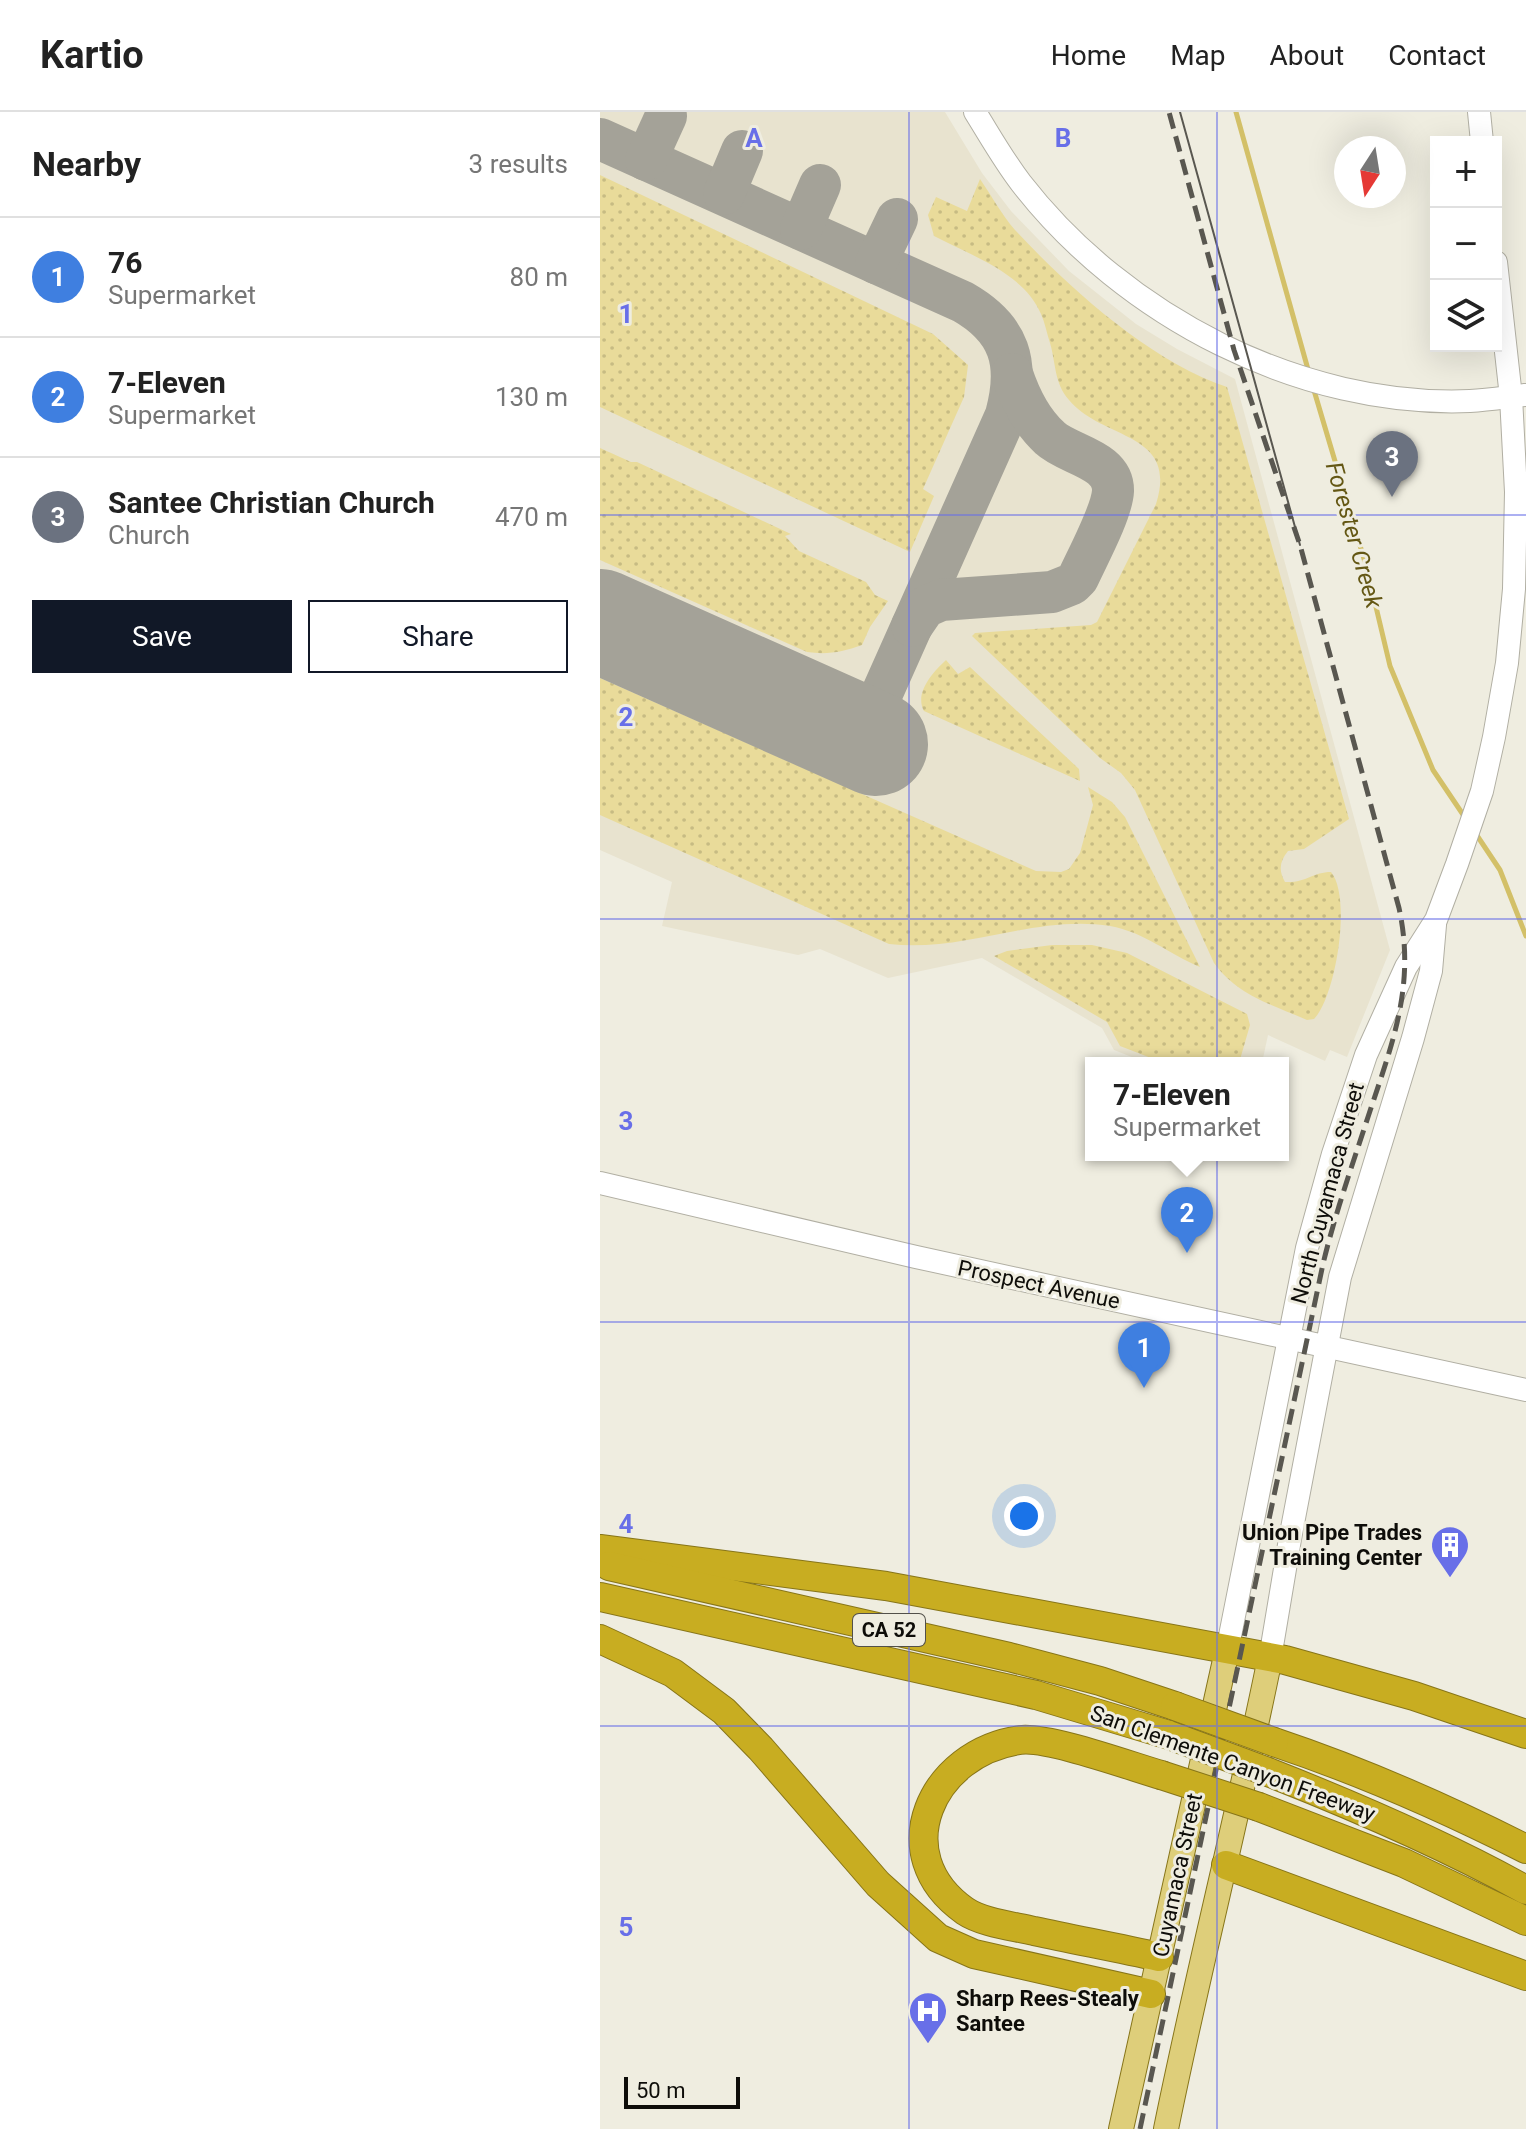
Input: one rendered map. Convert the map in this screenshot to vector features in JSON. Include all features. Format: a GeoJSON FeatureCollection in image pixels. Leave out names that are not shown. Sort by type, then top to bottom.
{"type":"FeatureCollection","features":[{"type":"Feature","properties":{"kind":"highway"},"geometry":{"type":"LineString","coordinates":[[600,1549],[886,1586],[1270,1658],[1414,1696],[1526,1734]]}},
{"type":"Feature","properties":{"kind":"highway","name":"San Clemente Canyon Freeway"},"geometry":{"type":"LineString","coordinates":[[600,1564],[1009,1657],[1100,1681],[1316,1756],[1471,1821],[1526,1849]]}},
{"type":"Feature","properties":{"kind":"highway","name":"San Clemente Canyon Freeway"},"geometry":{"type":"LineString","coordinates":[[600,1597],[1036,1695],[1169,1735],[1364,1810],[1450,1849],[1526,1890]]}},
{"type":"Feature","properties":{"kind":"highway"},"geometry":{"type":"LineString","coordinates":[[600,1639],[673,1673],[724,1711],[878,1884],[938,1938],[974,1954],[1151,1994]]}},
{"type":"Feature","properties":{"kind":"highway"},"geometry":{"type":"LineString","coordinates":[[1159,1957],[1003,1924],[966,1912],[944,1891],[933,1875],[926,1854],[924,1830],[929,1806],[941,1783],[956,1767],[996,1744],[1024,1739],[1062,1747],[1259,1807],[1404,1863],[1526,1921]]}},
{"type":"Feature","properties":{"kind":"highway"},"geometry":{"type":"LineString","coordinates":[[1226,1865],[1526,1976]]}},
{"type":"Feature","properties":{"kind":"main road"},"geometry":{"type":"LineString","coordinates":[[975,112],[1022,184],[1067,235],[1095,260],[1171,316],[1215,341],[1261,361],[1351,389],[1384,395],[1442,401],[1519,396]]}},
{"type":"Feature","properties":{"kind":"main road"},"geometry":{"type":"LineString","coordinates":[[1479,112],[1481,136]]}},
{"type":"Feature","properties":{"kind":"main road","name":"North Cuyamaca Street"},"geometry":{"type":"LineString","coordinates":[[1289,1339],[1307,1248],[1357,1081],[1401,977],[1436,920],[1482,791],[1507,663],[1514,589],[1519,396],[1499,280]]}},
{"type":"Feature","properties":{"kind":"main road","name":"North Cuyamaca Street"},"geometry":{"type":"LineString","coordinates":[[1326,1347],[1340,1277],[1431,971],[1436,920]]}},
{"type":"Feature","properties":{"kind":"main road","name":"Prospect Avenue"},"geometry":{"type":"LineString","coordinates":[[600,1183],[916,1257],[1526,1390]]}},
{"type":"Feature","properties":{"kind":"main road","name":"Cuyamaca Street"},"geometry":{"type":"LineString","coordinates":[[1121,2129],[1227,1651],[1289,1339]]}},
{"type":"Feature","properties":{"kind":"main road","name":"Cuyamaca Street"},"geometry":{"type":"LineString","coordinates":[[1166,2129],[1270,1658],[1326,1347]]}},
{"type":"Feature","properties":{"kind":"shaded area"},"geometry":{"type":"Polygon","coordinates":[[[600,112],[945,112],[982,173],[1011,211],[1069,271],[1136,324],[1235,379],[1390,950],[1347,1057],[1330,1050],[1325,1061],[1268,1035],[1263,1057],[1132,1057],[1114,1050],[1102,1028],[982,958],[888,978],[820,949],[798,955],[662,926],[672,882],[600,850],[600,112]]]}},
{"type":"Feature","properties":{"kind":"shaded area"},"geometry":{"type":"Polygon","coordinates":[[[600,175],[933,334],[968,365],[964,397],[923,489],[934,496],[910,552],[600,407],[600,175]]]}},
{"type":"Feature","properties":{"kind":"shaded area"},"geometry":{"type":"Polygon","coordinates":[[[980,179],[1015,230],[1086,299],[1169,360],[1227,387],[1349,819],[1304,849],[1288,851],[1281,866],[1285,882],[1331,872],[1337,885],[1341,923],[1339,946],[1329,990],[1314,1019],[1307,1020],[1256,998],[1223,974],[1214,963],[1135,790],[1121,773],[1100,758],[972,636],[975,633],[1091,625],[1097,622],[1156,504],[1160,480],[1157,463],[1148,450],[1083,413],[1069,400],[1058,380],[1042,317],[1022,287],[995,267],[934,236],[928,215],[936,197],[967,211],[980,179]]]}},
{"type":"Feature","properties":{"kind":"shaded area"},"geometry":{"type":"Polygon","coordinates":[[[600,448],[637,462],[791,534],[785,536],[799,551],[866,582],[875,595],[888,601],[862,645],[835,652],[807,652],[600,560],[600,448]]]}},
{"type":"Feature","properties":{"kind":"shaded area"},"geometry":{"type":"Polygon","coordinates":[[[946,660],[958,674],[970,667],[1079,769],[1080,781],[924,711],[923,690],[946,660]]]}},
{"type":"Feature","properties":{"kind":"shaded area"},"geometry":{"type":"Polygon","coordinates":[[[600,678],[1036,871],[1061,872],[1069,869],[1080,853],[1093,805],[1088,787],[1112,802],[1125,817],[1200,967],[1145,938],[1110,926],[1055,925],[945,943],[889,944],[600,815],[600,678]]]}},
{"type":"Feature","properties":{"kind":"shaded area"},"geometry":{"type":"Polygon","coordinates":[[[1052,945],[1092,945],[1127,953],[1247,1014],[1250,1025],[1241,1057],[1148,1057],[1120,1046],[1107,1022],[994,956],[1007,951],[1052,945]]]}},
{"type":"Feature","properties":{"kind":"waterway","name":"Forester Creek"},"geometry":{"type":"LineString","coordinates":[[1236,112],[1309,373]]}},
{"type":"Feature","properties":{"kind":"waterway","name":"Forester Creek"},"geometry":{"type":"LineString","coordinates":[[1313,387],[1367,569],[1390,666],[1433,770],[1466,819]]}},
{"type":"Feature","properties":{"kind":"waterway","name":"Forester Creek"},"geometry":{"type":"LineString","coordinates":[[1476,834],[1500,870],[1526,936]]}},
{"type":"Feature","properties":{"kind":"taxiway"},"geometry":{"type":"LineString","coordinates":[[646,160],[666,116]]}},
{"type":"Feature","properties":{"kind":"taxiway"},"geometry":{"type":"LineString","coordinates":[[600,139],[963,302],[992,324],[1007,349],[1012,379],[1006,415],[862,738]]}},
{"type":"Feature","properties":{"kind":"taxiway"},"geometry":{"type":"LineString","coordinates":[[724,194],[742,151]]}},
{"type":"Feature","properties":{"kind":"taxiway"},"geometry":{"type":"LineString","coordinates":[[801,229],[820,185]]}},
{"type":"Feature","properties":{"kind":"taxiway"},"geometry":{"type":"LineString","coordinates":[[876,263],[897,219]]}},
{"type":"Feature","properties":{"kind":"taxiway"},"geometry":{"type":"LineString","coordinates":[[912,626],[925,607],[941,600],[1052,592],[1072,584],[1078,578],[1104,522],[1112,500],[1111,480],[1098,465],[1058,444],[1043,431],[1027,409],[1012,374]]}},
{"type":"Feature","properties":{"kind":"runway"},"geometry":{"type":"LineString","coordinates":[[600,621],[876,744]]}},
{"type":"Feature","properties":{"kind":"tram line"},"geometry":{"type":"LineString","coordinates":[[1180,112],[1300,545]]}},
{"type":"Feature","properties":{"kind":"railway"},"geometry":{"type":"LineString","coordinates":[[1140,2129],[1323,1264],[1393,1039],[1405,963],[1399,908],[1300,545],[1234,350],[1169,112]]}},
{"type":"Feature","properties":{"kind":"place","name":"Santee Christian Church"},"geometry":{"type":"Point","coordinates":[1392,497]}},
{"type":"Feature","properties":{"kind":"place","name":"7-Eleven"},"geometry":{"type":"Point","coordinates":[1187,1253]}},
{"type":"Feature","properties":{"kind":"place","name":"76"},"geometry":{"type":"Point","coordinates":[1144,1388]}},
{"type":"Feature","properties":{"kind":"place","name":"Union Pipe Trades Training Center"},"geometry":{"type":"Point","coordinates":[1450,1579]}},
{"type":"Feature","properties":{"kind":"place","name":"Sharp Rees-Stealy Santee"},"geometry":{"type":"Point","coordinates":[928,2045]}}]}
